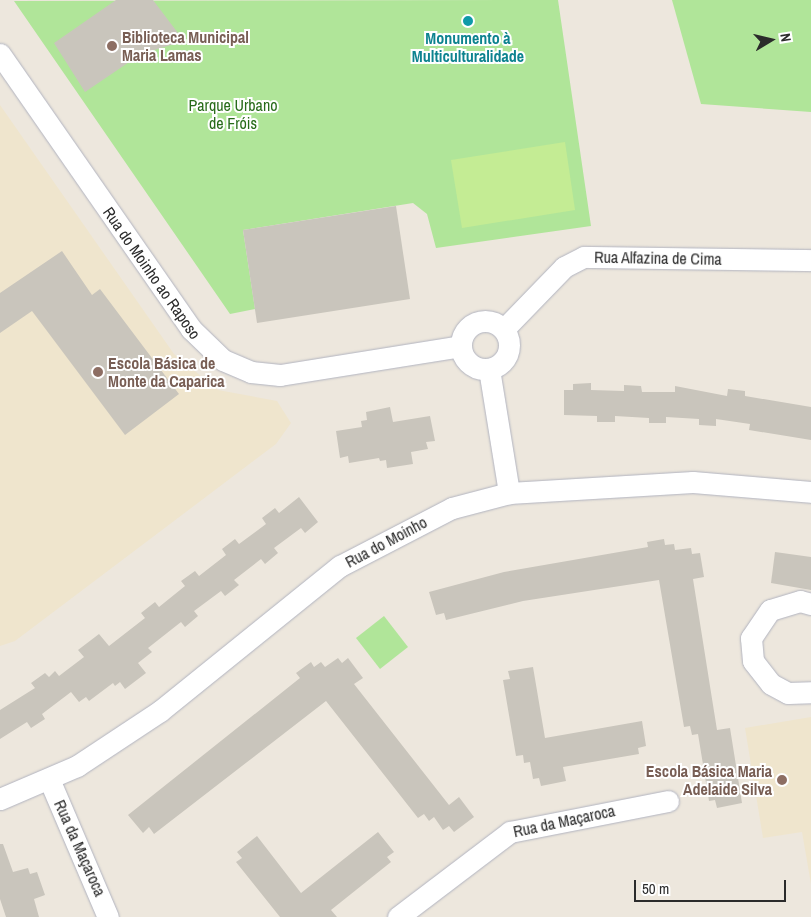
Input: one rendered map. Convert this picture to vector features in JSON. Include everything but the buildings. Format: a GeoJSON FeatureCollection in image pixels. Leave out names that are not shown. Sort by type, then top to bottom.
{"type":"FeatureCollection","features":[{"type":"Feature","properties":{"kind":"street","name":"Rua do Moinho ao Raposo"},"geometry":{"type":"LineString","coordinates":[[0,54],[190,329],[223,360],[251,372],[280,375],[461,346]]}},
{"type":"Feature","properties":{"kind":"street","name":"Rua Alfazina de Cima"},"geometry":{"type":"LineString","coordinates":[[504,329],[564,267],[584,257],[811,260]]}},
{"type":"Feature","properties":{"kind":"street"},"geometry":{"type":"LineString","coordinates":[[480,321],[496,323],[504,329],[510,344],[507,356],[499,366],[489,369],[471,365],[461,346],[465,331],[480,321]]}},
{"type":"Feature","properties":{"kind":"street"},"geometry":{"type":"LineString","coordinates":[[489,369],[508,493]]}},
{"type":"Feature","properties":{"kind":"street","name":"Rua do Moinho"},"geometry":{"type":"LineString","coordinates":[[0,799],[77,766],[160,710],[357,554],[452,508],[508,493],[692,482],[811,492]]}},
{"type":"Feature","properties":{"kind":"street"},"geometry":{"type":"LineString","coordinates":[[811,604],[800,602],[770,610],[751,638],[753,661],[771,684],[788,692],[811,692]]}},
{"type":"Feature","properties":{"kind":"street","name":"Rua da Maçaroca"},"geometry":{"type":"LineString","coordinates":[[49,779],[108,917]]}},
{"type":"Feature","properties":{"kind":"street","name":"Rua da Maçaroca"},"geometry":{"type":"LineString","coordinates":[[398,917],[510,832],[668,801]]}},
{"type":"Feature","properties":{"kind":"shaded area","name":"Escola Básica de Monte da Caparica"},"geometry":{"type":"Polygon","coordinates":[[[0,105],[174,354],[218,390],[277,401],[291,423],[276,444],[15,641],[0,646],[0,105]]]}},
{"type":"Feature","properties":{"kind":"shaded area","name":"Escola Básica Maria Adelaide Silva"},"geometry":{"type":"Polygon","coordinates":[[[811,717],[811,884],[802,832],[763,838],[745,728],[811,717]]]}},
{"type":"Feature","properties":{"kind":"green space","name":"Parque Urbano de Fróis"},"geometry":{"type":"Polygon","coordinates":[[[558,0],[591,226],[436,248],[427,214],[413,203],[243,230],[255,309],[230,314],[14,1],[558,0]]]}},
{"type":"Feature","properties":{"kind":"green space"},"geometry":{"type":"Polygon","coordinates":[[[672,0],[811,0],[811,112],[701,104],[672,0]]]}},
{"type":"Feature","properties":{"kind":"green space"},"geometry":{"type":"Polygon","coordinates":[[[565,142],[575,210],[462,228],[451,160],[565,142]]]}},
{"type":"Feature","properties":{"kind":"green space"},"geometry":{"type":"Polygon","coordinates":[[[384,616],[408,647],[380,669],[356,638],[384,616]]]}},
{"type":"Feature","properties":{"kind":"place","name":"Monumento à Multiculturalidade"},"geometry":{"type":"Point","coordinates":[468,21]}},
{"type":"Feature","properties":{"kind":"place","name":"Biblioteca Municipal Maria Lamas"},"geometry":{"type":"Point","coordinates":[112,46]}},
{"type":"Feature","properties":{"kind":"place","name":"Escola Básica de Monte da Caparica"},"geometry":{"type":"Point","coordinates":[98,372]}},
{"type":"Feature","properties":{"kind":"place","name":"Escola Básica Maria Adelaide Silva"},"geometry":{"type":"Point","coordinates":[782,780]}}]}
